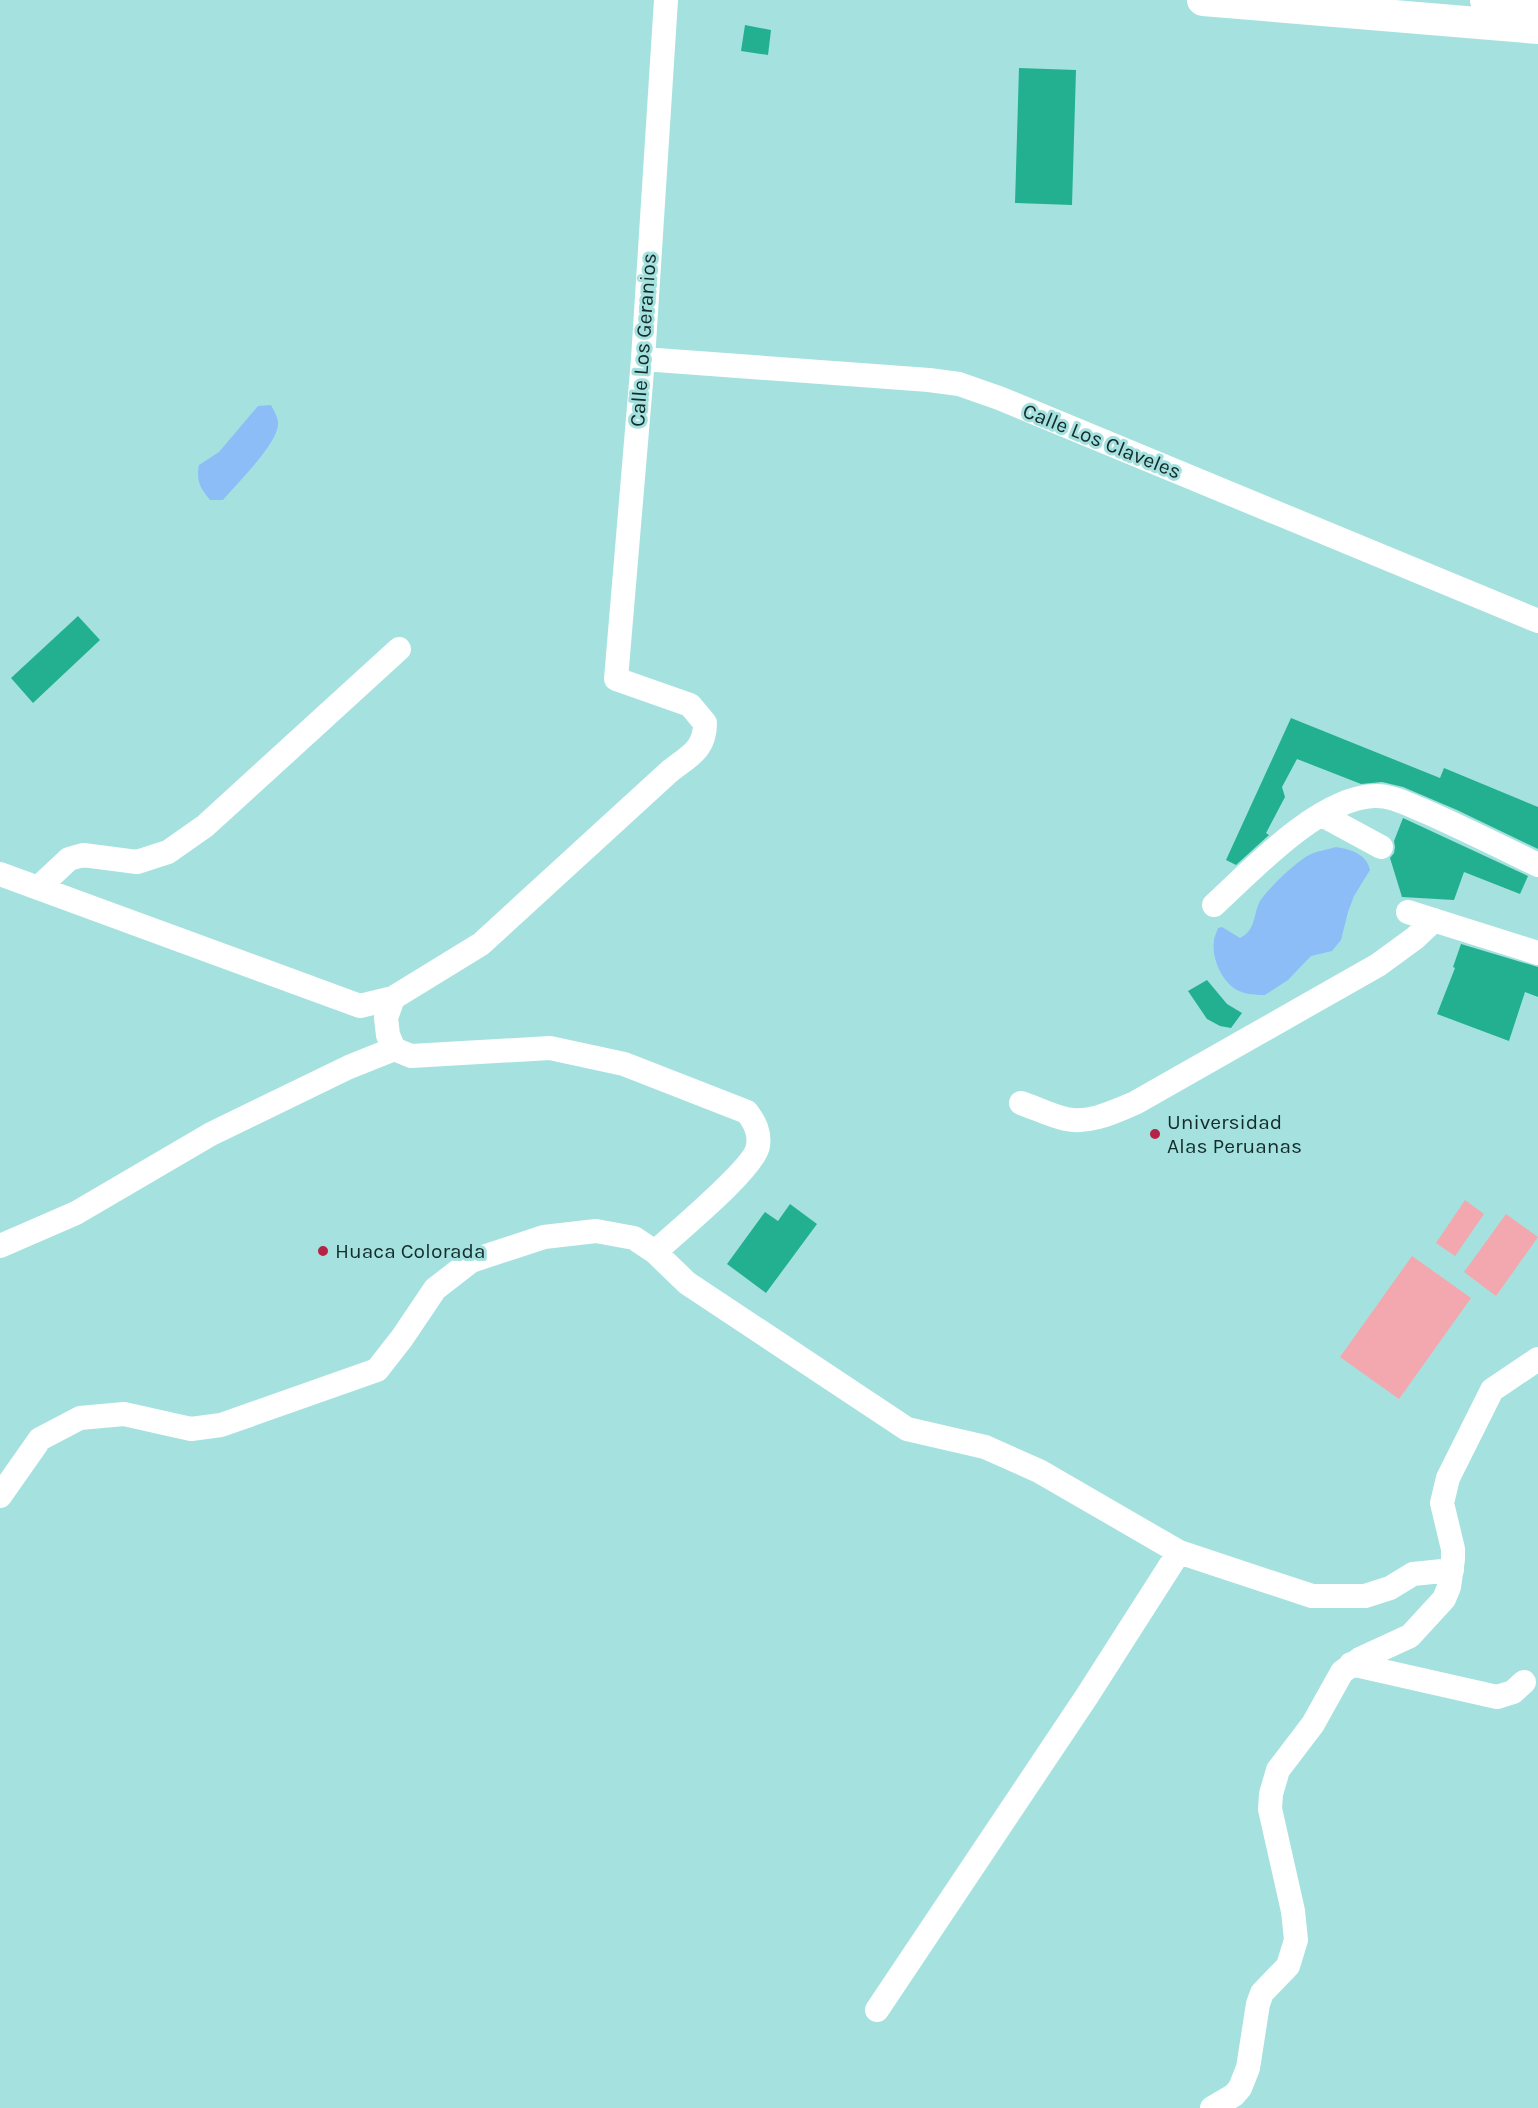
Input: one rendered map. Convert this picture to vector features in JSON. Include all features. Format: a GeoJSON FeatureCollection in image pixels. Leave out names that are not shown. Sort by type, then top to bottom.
{"type":"FeatureCollection","features":[{"type":"Feature","properties":{"kind":"main road"},"geometry":{"type":"LineString","coordinates":[[1203,0],[1533,9]]}},
{"type":"Feature","properties":{"kind":"main road"},"geometry":{"type":"LineString","coordinates":[[1486,0],[1533,9]]}},
{"type":"Feature","properties":{"kind":"street","name":"Calle Los Geranios"},"geometry":{"type":"LineString","coordinates":[[393,998],[481,944],[670,771],[698,749],[705,737],[705,723],[690,705],[616,680],[643,359],[666,0]]}},
{"type":"Feature","properties":{"kind":"street","name":"Calle Los Claveles"},"geometry":{"type":"LineString","coordinates":[[643,359],[959,384],[1010,402],[1538,621]]}},
{"type":"Feature","properties":{"kind":"street"},"geometry":{"type":"LineString","coordinates":[[38,888],[69,859],[83,855],[137,862],[168,852],[205,826],[399,649]]}},
{"type":"Feature","properties":{"kind":"street"},"geometry":{"type":"LineString","coordinates":[[1214,905],[1293,833],[1322,815],[1361,797],[1376,795],[1398,801],[1441,819],[1538,865]]}},
{"type":"Feature","properties":{"kind":"street"},"geometry":{"type":"LineString","coordinates":[[1322,815],[1381,847]]}},
{"type":"Feature","properties":{"kind":"street"},"geometry":{"type":"LineString","coordinates":[[0,874],[360,1006],[393,998]]}},
{"type":"Feature","properties":{"kind":"street"},"geometry":{"type":"LineString","coordinates":[[1408,912],[1538,953]]}},
{"type":"Feature","properties":{"kind":"street"},"geometry":{"type":"LineString","coordinates":[[1021,1103],[1067,1119],[1086,1119],[1106,1115],[1135,1103],[1378,965],[1416,938],[1434,920]]}},
{"type":"Feature","properties":{"kind":"street"},"geometry":{"type":"LineString","coordinates":[[393,998],[386,1018],[388,1035],[394,1049]]}},
{"type":"Feature","properties":{"kind":"street"},"geometry":{"type":"LineString","coordinates":[[0,1246],[76,1213],[221,1129],[349,1067],[394,1049],[411,1056],[550,1048],[624,1064],[747,1112],[758,1128],[758,1149],[732,1182],[655,1252]]}},
{"type":"Feature","properties":{"kind":"street"},"geometry":{"type":"LineString","coordinates":[[0,1496],[40,1439],[80,1418],[124,1414],[191,1429],[221,1425],[377,1370],[435,1289],[471,1261],[544,1237],[596,1231],[634,1238],[655,1252],[687,1283],[907,1429],[985,1447],[1039,1471],[1179,1552],[1312,1596],[1365,1596],[1390,1588],[1413,1574],[1452,1570]]}},
{"type":"Feature","properties":{"kind":"street"},"geometry":{"type":"LineString","coordinates":[[1212,2108],[1234,2095],[1240,2088],[1248,2068],[1258,2004],[1262,1993],[1288,1966],[1296,1940],[1293,1911],[1270,1809],[1273,1783],[1278,1770],[1313,1724],[1342,1672],[1351,1664],[1410,1636],[1444,1599],[1452,1570],[1453,1549],[1442,1503],[1448,1478],[1492,1390],[1538,1359]]}},
{"type":"Feature","properties":{"kind":"street"},"geometry":{"type":"LineString","coordinates":[[877,2010],[1087,1696],[1179,1552]]}},
{"type":"Feature","properties":{"kind":"street"},"geometry":{"type":"LineString","coordinates":[[1351,1664],[1497,1697],[1513,1692],[1524,1682]]}},
{"type":"Feature","properties":{"kind":"shaded area"},"geometry":{"type":"Polygon","coordinates":[[[1465,1200],[1484,1214],[1455,1256],[1436,1243],[1465,1200]]]}},
{"type":"Feature","properties":{"kind":"shaded area"},"geometry":{"type":"Polygon","coordinates":[[[1506,1214],[1538,1237],[1496,1296],[1464,1272],[1506,1214]]]}},
{"type":"Feature","properties":{"kind":"shaded area"},"geometry":{"type":"Polygon","coordinates":[[[1412,1256],[1471,1298],[1399,1399],[1340,1357],[1412,1256]]]}},
{"type":"Feature","properties":{"kind":"water"},"geometry":{"type":"Polygon","coordinates":[[[271,405],[278,423],[272,441],[223,500],[210,500],[200,484],[199,465],[219,452],[258,406],[271,405]]]}},
{"type":"Feature","properties":{"kind":"water"},"geometry":{"type":"Polygon","coordinates":[[[1336,847],[1362,856],[1370,870],[1354,896],[1341,940],[1332,951],[1311,956],[1288,980],[1265,995],[1248,994],[1236,989],[1224,978],[1217,964],[1214,939],[1218,928],[1222,927],[1240,938],[1245,935],[1251,928],[1259,903],[1281,877],[1309,855],[1336,847]]]}},
{"type":"Feature","properties":{"kind":"building"},"geometry":{"type":"Polygon","coordinates":[[[745,25],[771,30],[768,55],[741,51],[745,25]]]}},
{"type":"Feature","properties":{"kind":"building"},"geometry":{"type":"Polygon","coordinates":[[[1019,68],[1076,70],[1072,205],[1015,203],[1019,68]]]}},
{"type":"Feature","properties":{"kind":"building"},"geometry":{"type":"Polygon","coordinates":[[[78,616],[100,640],[33,703],[11,678],[78,616]]]}},
{"type":"Feature","properties":{"kind":"building"},"geometry":{"type":"Polygon","coordinates":[[[1291,718],[1440,778],[1444,768],[1538,807],[1538,849],[1403,787],[1382,782],[1361,784],[1297,759],[1282,787],[1285,797],[1266,833],[1269,835],[1236,865],[1226,860],[1291,718]]]}},
{"type":"Feature","properties":{"kind":"building"},"geometry":{"type":"Polygon","coordinates":[[[1403,818],[1528,876],[1520,894],[1464,872],[1454,900],[1402,897],[1390,858],[1394,853],[1394,841],[1403,818]]]}},
{"type":"Feature","properties":{"kind":"building"},"geometry":{"type":"Polygon","coordinates":[[[1461,944],[1538,967],[1538,997],[1525,992],[1509,1041],[1437,1014],[1455,968],[1453,967],[1461,944]]]}},
{"type":"Feature","properties":{"kind":"building"},"geometry":{"type":"Polygon","coordinates":[[[1207,980],[1227,1004],[1242,1013],[1231,1028],[1220,1026],[1207,1019],[1188,991],[1207,980]]]}},
{"type":"Feature","properties":{"kind":"building"},"geometry":{"type":"Polygon","coordinates":[[[790,1204],[817,1224],[766,1293],[727,1264],[765,1212],[778,1221],[790,1204]]]}},
{"type":"Feature","properties":{"kind":"place","name":"Universidad Alas Peruanas"},"geometry":{"type":"Point","coordinates":[1155,1134]}},
{"type":"Feature","properties":{"kind":"place","name":"Huaca Colorada"},"geometry":{"type":"Point","coordinates":[323,1251]}}]}
